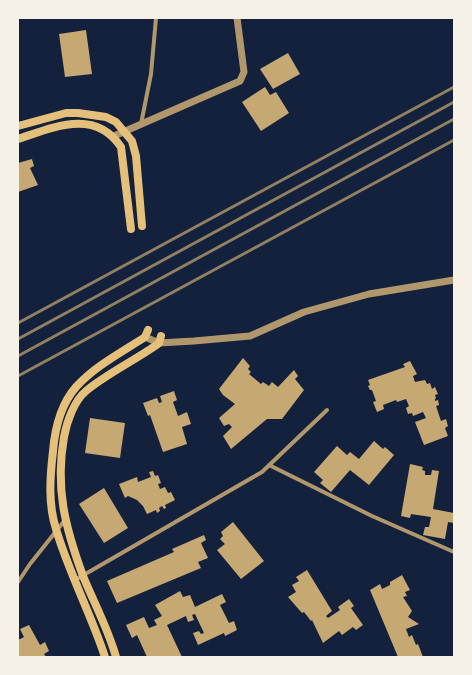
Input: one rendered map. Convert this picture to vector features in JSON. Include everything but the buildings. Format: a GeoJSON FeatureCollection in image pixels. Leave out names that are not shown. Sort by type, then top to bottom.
{"type":"FeatureCollection","features":[{"type":"Feature","properties":{"kind":"main road"},"geometry":{"type":"LineString","coordinates":[[18,126],[66,113],[106,117],[116,122],[125,130],[132,141],[136,156],[142,226]]}},
{"type":"Feature","properties":{"kind":"main road"},"geometry":{"type":"LineString","coordinates":[[18,139],[62,124],[92,124],[105,129],[114,136],[121,146],[131,228]]}},
{"type":"Feature","properties":{"kind":"main road"},"geometry":{"type":"LineString","coordinates":[[105,657],[56,529],[50,476],[54,439],[60,414],[68,397],[88,375],[146,333]]}},
{"type":"Feature","properties":{"kind":"main road"},"geometry":{"type":"LineString","coordinates":[[116,657],[110,634],[83,576],[65,520],[60,485],[62,448],[67,424],[76,404],[86,391],[160,339]]}},
{"type":"Feature","properties":{"kind":"street"},"geometry":{"type":"LineString","coordinates":[[141,124],[151,74],[156,18]]}},
{"type":"Feature","properties":{"kind":"street"},"geometry":{"type":"LineString","coordinates":[[114,136],[240,81],[244,72],[237,18]]}},
{"type":"Feature","properties":{"kind":"street"},"geometry":{"type":"LineString","coordinates":[[146,333],[160,339],[194,342],[250,336],[304,312],[369,294],[454,280]]}},
{"type":"Feature","properties":{"kind":"street"},"geometry":{"type":"LineString","coordinates":[[75,580],[262,472],[327,410]]}},
{"type":"Feature","properties":{"kind":"street"},"geometry":{"type":"LineString","coordinates":[[270,465],[372,516],[454,552]]}},
{"type":"Feature","properties":{"kind":"street"},"geometry":{"type":"LineString","coordinates":[[18,582],[56,529],[65,520]]}},
{"type":"Feature","properties":{"kind":"railway"},"geometry":{"type":"LineString","coordinates":[[18,323],[454,87]]}},
{"type":"Feature","properties":{"kind":"railway"},"geometry":{"type":"LineString","coordinates":[[18,339],[454,102]]}},
{"type":"Feature","properties":{"kind":"railway"},"geometry":{"type":"LineString","coordinates":[[18,356],[454,119]]}},
{"type":"Feature","properties":{"kind":"railway"},"geometry":{"type":"LineString","coordinates":[[18,376],[454,140]]}}]}
